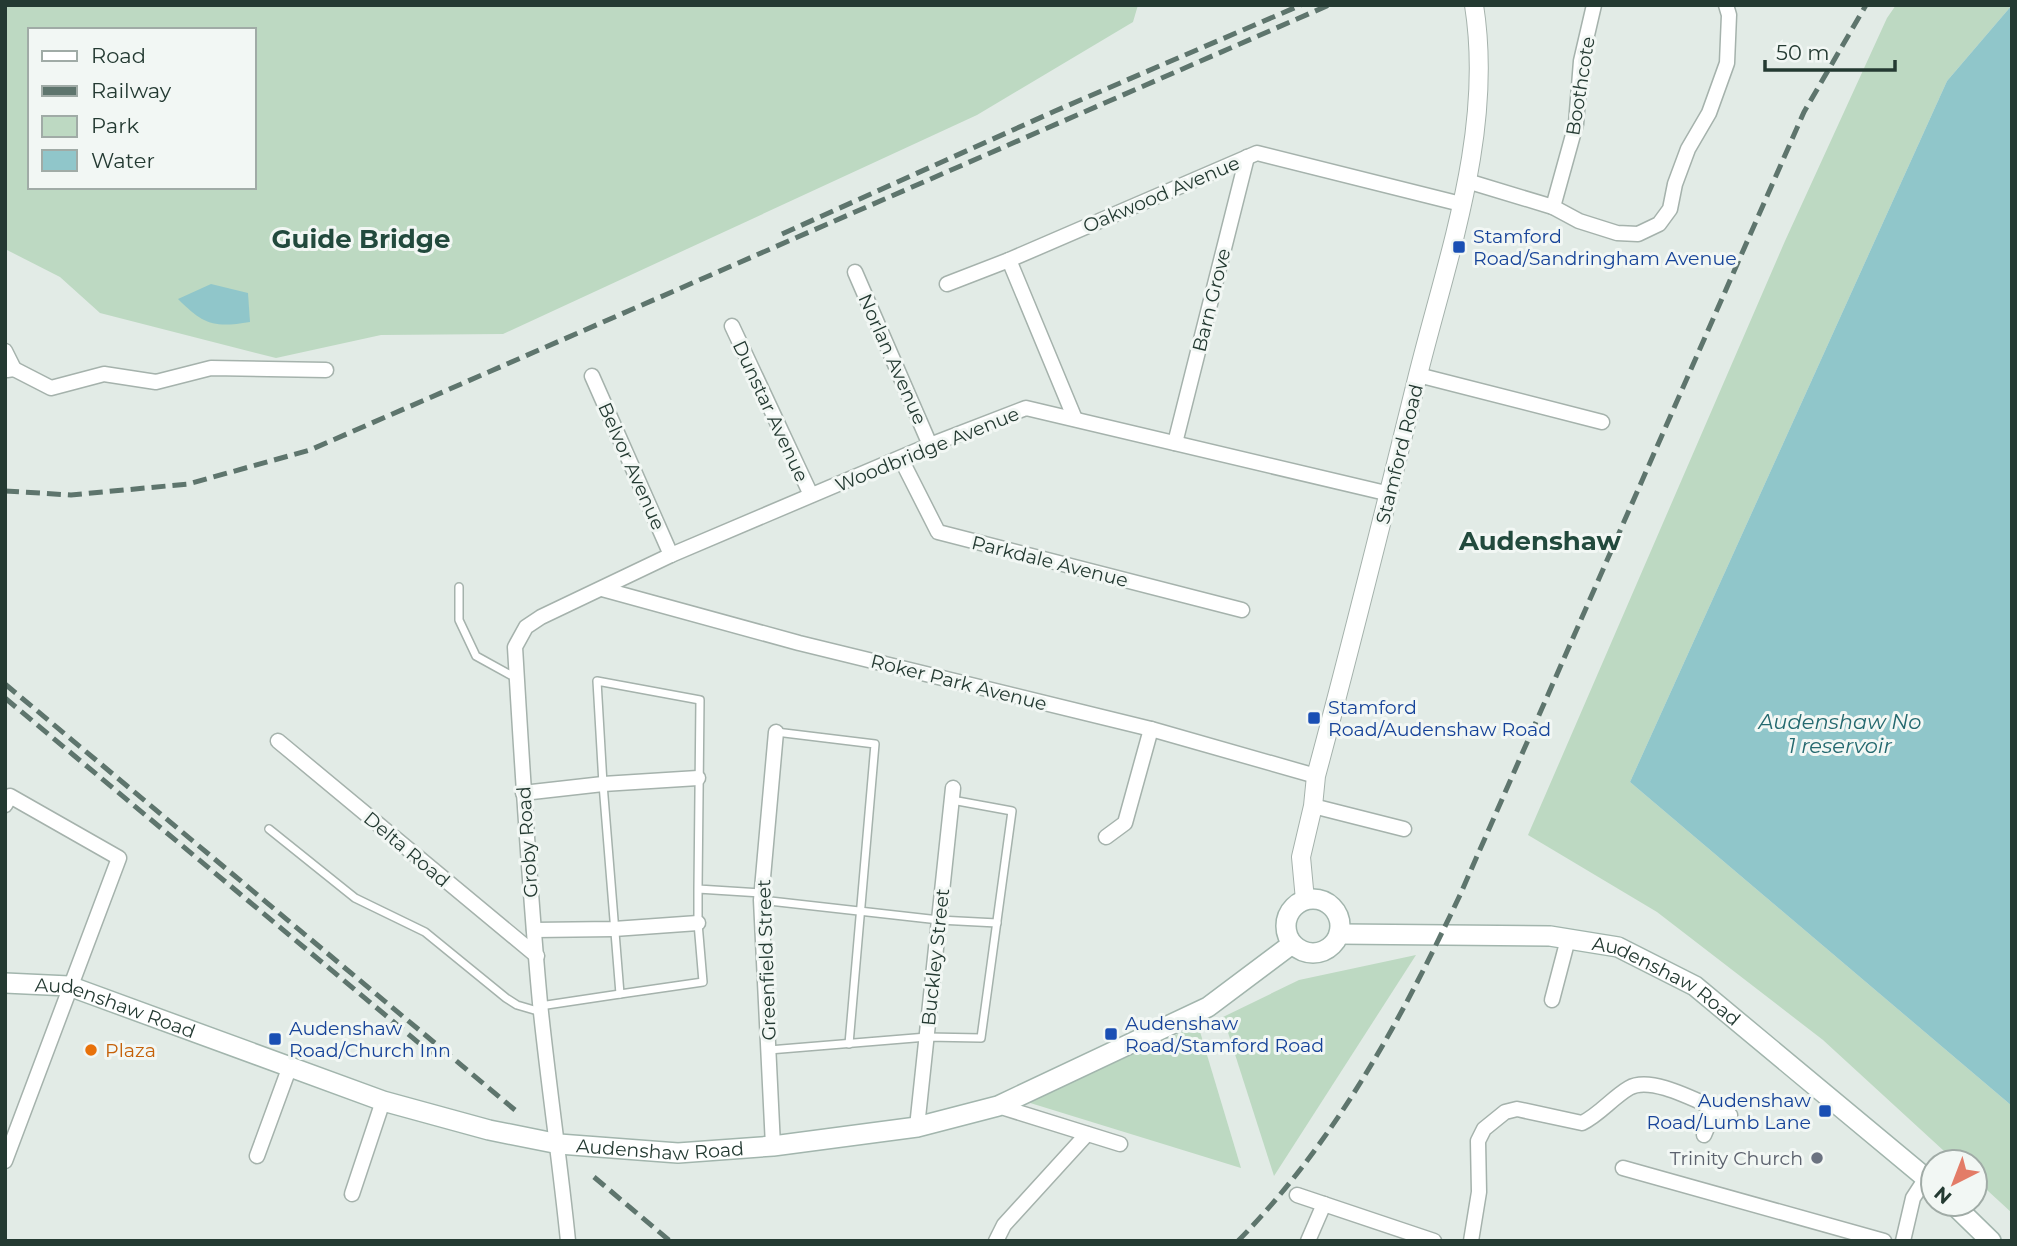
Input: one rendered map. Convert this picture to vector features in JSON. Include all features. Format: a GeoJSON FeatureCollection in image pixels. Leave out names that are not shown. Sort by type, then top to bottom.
{"type":"FeatureCollection","features":[{"type":"Feature","properties":{"kind":"main road"},"geometry":{"type":"LineString","coordinates":[[1305,900],[1321,900],[1333,907],[1340,922],[1339,934],[1330,947],[1318,953],[1303,951],[1292,944],[1287,933],[1286,919],[1292,909],[1305,900]]}},
{"type":"Feature","properties":{"kind":"main road","name":"Audenshaw Road"},"geometry":{"type":"LineString","coordinates":[[1339,934],[1550,936],[1618,947],[1695,986],[1919,1172]]}},
{"type":"Feature","properties":{"kind":"main road","name":"Audenshaw Road"},"geometry":{"type":"LineString","coordinates":[[5,983],[69,986],[383,1101],[489,1130],[559,1144],[678,1153],[774,1146],[917,1127],[998,1106],[1208,1007],[1292,944]]}},
{"type":"Feature","properties":{"kind":"main road"},"geometry":{"type":"LineString","coordinates":[[1968,1218],[1992,1241]]}},
{"type":"Feature","properties":{"kind":"street","name":"Stamford Road"},"geometry":{"type":"LineString","coordinates":[[1305,900],[1301,857],[1313,806],[1316,776],[1390,494],[1466,181],[1480,97],[1478,29],[1474,5]]}},
{"type":"Feature","properties":{"kind":"street","name":"Boothcote"},"geometry":{"type":"LineString","coordinates":[[1553,207],[1576,124],[1581,61],[1594,5]]}},
{"type":"Feature","properties":{"kind":"street"},"geometry":{"type":"LineString","coordinates":[[1466,181],[1553,207],[1579,221],[1617,233],[1638,234],[1659,225],[1670,209],[1675,184],[1688,149],[1709,113],[1727,63],[1729,15],[1726,5]]}},
{"type":"Feature","properties":{"kind":"street","name":"Oakwood Avenue"},"geometry":{"type":"LineString","coordinates":[[947,284],[1257,153],[1461,204]]}},
{"type":"Feature","properties":{"kind":"street","name":"Barn Grove"},"geometry":{"type":"LineString","coordinates":[[1175,443],[1247,157]]}},
{"type":"Feature","properties":{"kind":"street"},"geometry":{"type":"LineString","coordinates":[[1009,260],[1075,419]]}},
{"type":"Feature","properties":{"kind":"street","name":"Norlan Avenue"},"geometry":{"type":"LineString","coordinates":[[855,272],[930,446]]}},
{"type":"Feature","properties":{"kind":"street","name":"Dunstar Avenue"},"geometry":{"type":"LineString","coordinates":[[732,326],[811,495]]}},
{"type":"Feature","properties":{"kind":"street"},"geometry":{"type":"LineString","coordinates":[[5,351],[10,370],[51,388],[104,374],[156,382],[211,368],[327,370]]}},
{"type":"Feature","properties":{"kind":"street"},"geometry":{"type":"LineString","coordinates":[[1418,375],[1602,422]]}},
{"type":"Feature","properties":{"kind":"street","name":"Belvor Avenue"},"geometry":{"type":"LineString","coordinates":[[592,376],[671,555]]}},
{"type":"Feature","properties":{"kind":"street","name":"Woodbridge Avenue"},"geometry":{"type":"LineString","coordinates":[[602,589],[671,555],[811,495],[1026,408],[1390,494]]}},
{"type":"Feature","properties":{"kind":"street","name":"Parkdale Avenue"},"geometry":{"type":"LineString","coordinates":[[901,459],[938,532],[1242,610]]}},
{"type":"Feature","properties":{"kind":"street","name":"Roker Park Avenue"},"geometry":{"type":"LineString","coordinates":[[602,589],[799,643],[1151,729],[1316,776]]}},
{"type":"Feature","properties":{"kind":"street","name":"Groby Road"},"geometry":{"type":"LineString","coordinates":[[568,1241],[559,1144],[541,1009],[514,647],[526,627],[541,617],[602,589]]}},
{"type":"Feature","properties":{"kind":"street"},"geometry":{"type":"LineString","coordinates":[[1105,837],[1125,823],[1151,729]]}},
{"type":"Feature","properties":{"kind":"street","name":"Greenfield Street"},"geometry":{"type":"LineString","coordinates":[[774,1146],[762,897],[776,732]]}},
{"type":"Feature","properties":{"kind":"street","name":"Delta Road"},"geometry":{"type":"LineString","coordinates":[[278,741],[537,956]]}},
{"type":"Feature","properties":{"kind":"street"},"geometry":{"type":"LineString","coordinates":[[523,793],[603,784],[698,778]]}},
{"type":"Feature","properties":{"kind":"street","name":"Buckley Street"},"geometry":{"type":"LineString","coordinates":[[917,1127],[952,794]]}},
{"type":"Feature","properties":{"kind":"street"},"geometry":{"type":"LineString","coordinates":[[5,1161],[119,858],[8,800]]}},
{"type":"Feature","properties":{"kind":"street"},"geometry":{"type":"LineString","coordinates":[[1313,806],[1404,829]]}},
{"type":"Feature","properties":{"kind":"street"},"geometry":{"type":"LineString","coordinates":[[534,930],[614,929],[698,923]]}},
{"type":"Feature","properties":{"kind":"street"},"geometry":{"type":"LineString","coordinates":[[1552,1000],[1568,939]]}},
{"type":"Feature","properties":{"kind":"street"},"geometry":{"type":"LineString","coordinates":[[257,1156],[290,1066]]}},
{"type":"Feature","properties":{"kind":"street"},"geometry":{"type":"LineString","coordinates":[[1471,1241],[1479,1192],[1478,1141],[1483,1129],[1506,1112],[1517,1109],[1582,1123],[1628,1088],[1640,1083],[1664,1088],[1730,1115]]}},
{"type":"Feature","properties":{"kind":"street"},"geometry":{"type":"LineString","coordinates":[[352,1194],[383,1101]]}},
{"type":"Feature","properties":{"kind":"street"},"geometry":{"type":"LineString","coordinates":[[998,1106],[1119,1144]]}},
{"type":"Feature","properties":{"kind":"street"},"geometry":{"type":"LineString","coordinates":[[1704,1135],[1715,1109]]}},
{"type":"Feature","properties":{"kind":"street"},"geometry":{"type":"LineString","coordinates":[[996,1241],[1004,1225],[1087,1133]]}},
{"type":"Feature","properties":{"kind":"street"},"geometry":{"type":"LineString","coordinates":[[1623,1168],[1884,1241]]}},
{"type":"Feature","properties":{"kind":"street"},"geometry":{"type":"LineString","coordinates":[[1903,1241],[1913,1198],[1919,1192]]}},
{"type":"Feature","properties":{"kind":"street"},"geometry":{"type":"LineString","coordinates":[[1297,1195],[1434,1241]]}},
{"type":"Feature","properties":{"kind":"street"},"geometry":{"type":"LineString","coordinates":[[1308,1241],[1324,1204]]}},
{"type":"Feature","properties":{"kind":"lane"},"geometry":{"type":"LineString","coordinates":[[460,587],[459,620],[476,656],[516,679]]}},
{"type":"Feature","properties":{"kind":"lane"},"geometry":{"type":"LineString","coordinates":[[269,829],[355,898],[416,926],[517,1005],[541,1009],[703,982],[698,923],[700,701],[597,681],[620,994]]}},
{"type":"Feature","properties":{"kind":"lane"},"geometry":{"type":"LineString","coordinates":[[776,732],[875,744],[849,1044]]}},
{"type":"Feature","properties":{"kind":"lane"},"geometry":{"type":"LineString","coordinates":[[769,1050],[927,1037],[981,1038],[1012,811],[952,794]]}},
{"type":"Feature","properties":{"kind":"lane"},"geometry":{"type":"LineString","coordinates":[[698,888],[860,911],[997,923]]}},
{"type":"Feature","properties":{"kind":"green space"},"geometry":{"type":"Polygon","coordinates":[[[5,5],[1138,5],[1133,22],[977,115],[503,334],[381,335],[276,358],[100,313],[60,277],[5,249],[5,5]]]}},
{"type":"Feature","properties":{"kind":"green space"},"geometry":{"type":"Polygon","coordinates":[[[1896,5],[2012,5],[1947,81],[1630,782],[2012,1106],[2012,1213],[1989,1192],[1989,1148],[1941,1148],[1823,1040],[1657,912],[1528,835],[1785,241],[1887,18],[1896,5]]]}},
{"type":"Feature","properties":{"kind":"green space"},"geometry":{"type":"Polygon","coordinates":[[[1416,955],[1274,1176],[1223,1017],[1299,980],[1416,955]]]}},
{"type":"Feature","properties":{"kind":"green space"},"geometry":{"type":"Polygon","coordinates":[[[1198,1025],[1241,1168],[1027,1102],[1198,1025]]]}},
{"type":"Feature","properties":{"kind":"water","name":"Audenshaw No 1 reservoir"},"geometry":{"type":"Polygon","coordinates":[[[2012,5],[2012,1106],[1630,782],[1947,81],[2012,5]]]}},
{"type":"Feature","properties":{"kind":"water"},"geometry":{"type":"Polygon","coordinates":[[[211,284],[248,293],[250,322],[227,325],[210,322],[195,314],[178,299],[211,284]]]}},
{"type":"Feature","properties":{"kind":"railway"},"geometry":{"type":"LineString","coordinates":[[782,234],[1055,111],[1301,5]]}},
{"type":"Feature","properties":{"kind":"railway"},"geometry":{"type":"LineString","coordinates":[[5,491],[71,495],[188,484],[310,450],[1329,5]]}},
{"type":"Feature","properties":{"kind":"railway"},"geometry":{"type":"LineString","coordinates":[[1238,1241],[1273,1203],[1336,1121],[1414,988],[1460,895],[1804,112],[1866,5]]}},
{"type":"Feature","properties":{"kind":"railway"},"geometry":{"type":"LineString","coordinates":[[5,684],[515,1110]]}},
{"type":"Feature","properties":{"kind":"railway"},"geometry":{"type":"LineString","coordinates":[[5,698],[432,1054]]}},
{"type":"Feature","properties":{"kind":"railway"},"geometry":{"type":"LineString","coordinates":[[594,1177],[670,1241]]}},
{"type":"Feature","properties":{"kind":"place","name":"Stamford Road/Sandringham Avenue"},"geometry":{"type":"Point","coordinates":[1459,247]}},
{"type":"Feature","properties":{"kind":"place","name":"Stamford Road/Audenshaw Road"},"geometry":{"type":"Point","coordinates":[1314,718]}},
{"type":"Feature","properties":{"kind":"place","name":"Audenshaw Road/Stamford Road"},"geometry":{"type":"Point","coordinates":[1111,1034]}},
{"type":"Feature","properties":{"kind":"place","name":"Audenshaw Road/Church Inn"},"geometry":{"type":"Point","coordinates":[275,1039]}},
{"type":"Feature","properties":{"kind":"place","name":"Plaza"},"geometry":{"type":"Point","coordinates":[91,1050]}},
{"type":"Feature","properties":{"kind":"place","name":"Audenshaw Road/Lumb Lane"},"geometry":{"type":"Point","coordinates":[1825,1111]}},
{"type":"Feature","properties":{"kind":"place","name":"Trinity Church"},"geometry":{"type":"Point","coordinates":[1817,1158]}},
{"type":"Feature","properties":{"kind":"district","name":"Guide Bridge"},"geometry":{"type":"Point","coordinates":[361,239]}},
{"type":"Feature","properties":{"kind":"district","name":"Audenshaw"},"geometry":{"type":"Point","coordinates":[1540,541]}}]}
